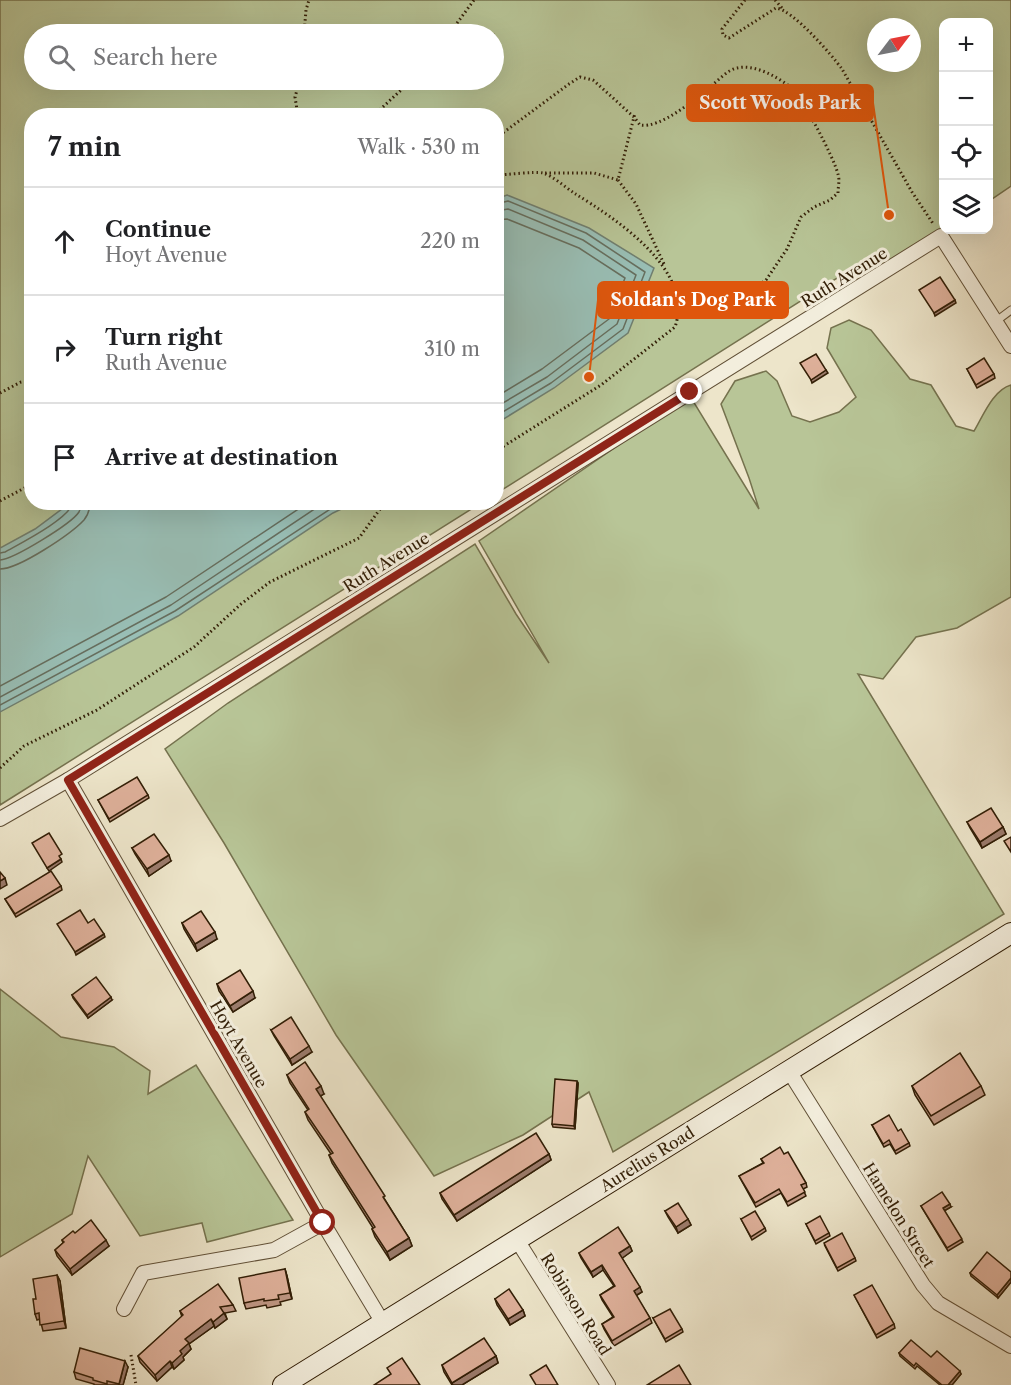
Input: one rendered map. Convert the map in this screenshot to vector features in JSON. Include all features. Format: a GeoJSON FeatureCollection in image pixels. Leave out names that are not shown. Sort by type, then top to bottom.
{"type":"FeatureCollection","features":[{"type":"Feature","properties":{"kind":"street"},"geometry":{"type":"LineString","coordinates":[[941,236],[1011,346]]}},
{"type":"Feature","properties":{"kind":"street","name":"Ruth Avenue"},"geometry":{"type":"LineString","coordinates":[[504,508],[941,236]]}},
{"type":"Feature","properties":{"kind":"street","name":"Ruth Avenue"},"geometry":{"type":"LineString","coordinates":[[0,819],[68,780],[501,510]]}},
{"type":"Feature","properties":{"kind":"street","name":"Hoyt Avenue"},"geometry":{"type":"LineString","coordinates":[[68,780],[383,1323]]}},
{"type":"Feature","properties":{"kind":"street","name":"Aurelius Road"},"geometry":{"type":"LineString","coordinates":[[283,1385],[1011,933]]}},
{"type":"Feature","properties":{"kind":"street","name":"Hamelon Street"},"geometry":{"type":"LineString","coordinates":[[789,1071],[923,1285],[939,1303],[1011,1346]]}},
{"type":"Feature","properties":{"kind":"street"},"geometry":{"type":"LineString","coordinates":[[124,1309],[143,1273],[274,1250],[323,1223]]}},
{"type":"Feature","properties":{"kind":"street","name":"Robinson Road"},"geometry":{"type":"LineString","coordinates":[[517,1240],[608,1385]]}},
{"type":"Feature","properties":{"kind":"lane"},"geometry":{"type":"LineString","coordinates":[[995,322],[1011,310]]}},
{"type":"Feature","properties":{"kind":"path"},"geometry":{"type":"LineString","coordinates":[[305,24],[309,0]]}},
{"type":"Feature","properties":{"kind":"path"},"geometry":{"type":"LineString","coordinates":[[456,24],[474,0]]}},
{"type":"Feature","properties":{"kind":"path"},"geometry":{"type":"LineString","coordinates":[[745,0],[722,29],[723,35],[729,38],[776,8],[783,9]]}},
{"type":"Feature","properties":{"kind":"path"},"geometry":{"type":"LineString","coordinates":[[775,0],[831,54],[842,69],[912,192],[941,236]]}},
{"type":"Feature","properties":{"kind":"path"},"geometry":{"type":"LineString","coordinates":[[504,132],[580,77],[593,80],[634,115],[640,125],[645,126],[656,123],[693,102],[727,72],[738,68],[756,69],[789,86],[801,100],[839,176],[838,193],[801,217],[787,249],[766,280],[734,302],[679,316]]}},
{"type":"Feature","properties":{"kind":"path"},"geometry":{"type":"LineString","coordinates":[[297,90],[295,97],[297,108]]}},
{"type":"Feature","properties":{"kind":"path"},"geometry":{"type":"LineString","coordinates":[[382,108],[401,90]]}},
{"type":"Feature","properties":{"kind":"path"},"geometry":{"type":"LineString","coordinates":[[618,180],[634,115]]}},
{"type":"Feature","properties":{"kind":"path"},"geometry":{"type":"LineString","coordinates":[[543,173],[622,225],[665,267]]}},
{"type":"Feature","properties":{"kind":"path"},"geometry":{"type":"LineString","coordinates":[[504,175],[594,173],[618,180],[636,204],[649,228],[677,291],[679,316],[675,327],[601,385],[504,446]]}},
{"type":"Feature","properties":{"kind":"path"},"geometry":{"type":"LineString","coordinates":[[0,393],[24,381]]}},
{"type":"Feature","properties":{"kind":"path"},"geometry":{"type":"LineString","coordinates":[[0,501],[24,488]]}},
{"type":"Feature","properties":{"kind":"path"},"geometry":{"type":"LineString","coordinates":[[0,768],[24,746],[97,710],[194,647],[241,604],[270,582],[359,538],[379,510]]}},
{"type":"Feature","properties":{"kind":"path"},"geometry":{"type":"LineString","coordinates":[[131,1355],[136,1385]]}},
{"type":"Feature","properties":{"kind":"green space"},"geometry":{"type":"Polygon","coordinates":[[[0,0],[1011,0],[1011,186],[993,198],[993,18],[939,18],[940,234],[875,277],[864,261],[504,489],[504,108],[24,108],[24,510],[470,510],[0,805],[0,0]]]}},
{"type":"Feature","properties":{"kind":"green space"},"geometry":{"type":"Polygon","coordinates":[[[849,320],[871,330],[910,379],[931,385],[956,426],[974,431],[994,398],[1011,385],[1011,597],[957,628],[916,637],[883,679],[858,674],[1004,914],[613,1152],[589,1092],[523,1135],[434,1176],[336,1035],[224,843],[165,749],[228,703],[475,544],[516,614],[549,663],[479,541],[690,396],[759,509],[721,404],[735,381],[766,371],[777,381],[792,416],[810,422],[839,412],[856,397],[827,348],[831,328],[849,320]]]}},
{"type":"Feature","properties":{"kind":"green space"},"geometry":{"type":"Polygon","coordinates":[[[0,989],[61,1037],[114,1047],[150,1071],[148,1094],[196,1065],[293,1220],[207,1242],[202,1223],[140,1236],[88,1156],[72,1214],[0,1257],[0,989]]]}},
{"type":"Feature","properties":{"kind":"water"},"geometry":{"type":"Polygon","coordinates":[[[507,195],[589,228],[654,268],[628,333],[554,388],[504,419],[504,196],[507,195]]]}},
{"type":"Feature","properties":{"kind":"water"},"geometry":{"type":"Polygon","coordinates":[[[61,510],[339,510],[178,616],[0,712],[0,548],[35,529],[61,510]]]}},
{"type":"Feature","properties":{"kind":"building"},"geometry":{"type":"Polygon","coordinates":[[[940,277],[955,300],[934,313],[919,290],[940,277]]]}},
{"type":"Feature","properties":{"kind":"building"},"geometry":{"type":"Polygon","coordinates":[[[816,354],[826,370],[811,380],[800,363],[816,354]]]}},
{"type":"Feature","properties":{"kind":"building"},"geometry":{"type":"Polygon","coordinates":[[[984,358],[994,374],[976,385],[967,369],[984,358]]]}},
{"type":"Feature","properties":{"kind":"building"},"geometry":{"type":"Polygon","coordinates":[[[137,777],[148,795],[109,819],[98,800],[137,777]]]}},
{"type":"Feature","properties":{"kind":"building"},"geometry":{"type":"Polygon","coordinates":[[[991,808],[1003,827],[980,842],[967,822],[991,808]]]}},
{"type":"Feature","properties":{"kind":"building"},"geometry":{"type":"Polygon","coordinates":[[[49,833],[62,854],[59,856],[61,859],[47,868],[32,843],[49,833]]]}},
{"type":"Feature","properties":{"kind":"building"},"geometry":{"type":"Polygon","coordinates":[[[154,834],[169,855],[147,869],[132,848],[154,834]]]}},
{"type":"Feature","properties":{"kind":"building"},"geometry":{"type":"Polygon","coordinates":[[[1011,837],[1011,852],[1004,841],[1011,837]]]}},
{"type":"Feature","properties":{"kind":"building"},"geometry":{"type":"Polygon","coordinates":[[[51,871],[61,886],[15,914],[5,899],[51,871]]]}},
{"type":"Feature","properties":{"kind":"building"},"geometry":{"type":"Polygon","coordinates":[[[80,910],[88,923],[94,919],[104,934],[75,952],[57,924],[80,910]]]}},
{"type":"Feature","properties":{"kind":"building"},"geometry":{"type":"Polygon","coordinates":[[[201,911],[215,932],[195,944],[182,923],[201,911]]]}},
{"type":"Feature","properties":{"kind":"building"},"geometry":{"type":"Polygon","coordinates":[[[240,970],[253,991],[230,1006],[217,984],[240,970]]]}},
{"type":"Feature","properties":{"kind":"building"},"geometry":{"type":"Polygon","coordinates":[[[96,977],[111,997],[87,1015],[72,995],[96,977]]]}},
{"type":"Feature","properties":{"kind":"building"},"geometry":{"type":"Polygon","coordinates":[[[291,1017],[309,1046],[290,1059],[271,1030],[291,1017]]]}},
{"type":"Feature","properties":{"kind":"building"},"geometry":{"type":"Polygon","coordinates":[[[960,1053],[981,1086],[931,1116],[912,1086],[960,1053]]]}},
{"type":"Feature","properties":{"kind":"building"},"geometry":{"type":"Polygon","coordinates":[[[305,1062],[321,1086],[316,1089],[385,1196],[383,1197],[409,1238],[387,1252],[372,1229],[375,1227],[329,1155],[333,1153],[305,1112],[309,1109],[287,1075],[305,1062]]]}},
{"type":"Feature","properties":{"kind":"building"},"geometry":{"type":"Polygon","coordinates":[[[555,1079],[577,1081],[574,1126],[552,1124],[555,1079]]]}},
{"type":"Feature","properties":{"kind":"building"},"geometry":{"type":"Polygon","coordinates":[[[889,1115],[898,1131],[901,1129],[909,1143],[895,1151],[889,1140],[883,1144],[872,1125],[889,1115]]]}},
{"type":"Feature","properties":{"kind":"building"},"geometry":{"type":"Polygon","coordinates":[[[536,1133],[549,1154],[454,1215],[440,1193],[536,1133]]]}},
{"type":"Feature","properties":{"kind":"building"},"geometry":{"type":"Polygon","coordinates":[[[780,1147],[784,1154],[788,1152],[806,1183],[801,1185],[805,1192],[787,1202],[779,1189],[755,1203],[739,1176],[764,1163],[761,1159],[780,1147]]]}},
{"type":"Feature","properties":{"kind":"building"},"geometry":{"type":"Polygon","coordinates":[[[942,1192],[950,1204],[943,1208],[962,1239],[947,1248],[921,1206],[942,1192]]]}},
{"type":"Feature","properties":{"kind":"building"},"geometry":{"type":"Polygon","coordinates":[[[678,1203],[688,1219],[676,1227],[665,1211],[678,1203]]]}},
{"type":"Feature","properties":{"kind":"building"},"geometry":{"type":"Polygon","coordinates":[[[755,1211],[765,1228],[751,1237],[741,1219],[755,1211]]]}},
{"type":"Feature","properties":{"kind":"building"},"geometry":{"type":"Polygon","coordinates":[[[820,1216],[829,1233],[815,1241],[806,1224],[820,1216]]]}},
{"type":"Feature","properties":{"kind":"building"},"geometry":{"type":"Polygon","coordinates":[[[91,1220],[106,1240],[70,1269],[55,1250],[64,1242],[62,1240],[91,1220]]]}},
{"type":"Feature","properties":{"kind":"building"},"geometry":{"type":"Polygon","coordinates":[[[618,1227],[630,1246],[619,1253],[640,1287],[634,1291],[650,1318],[612,1341],[602,1324],[614,1317],[600,1295],[615,1286],[602,1265],[591,1272],[579,1253],[618,1227]]]}},
{"type":"Feature","properties":{"kind":"building"},"geometry":{"type":"Polygon","coordinates":[[[842,1233],[855,1258],[837,1268],[824,1243],[842,1233]]]}},
{"type":"Feature","properties":{"kind":"building"},"geometry":{"type":"Polygon","coordinates":[[[987,1252],[1011,1272],[1011,1278],[997,1295],[970,1273],[987,1252]]]}},
{"type":"Feature","properties":{"kind":"building"},"geometry":{"type":"Polygon","coordinates":[[[285,1269],[290,1293],[278,1295],[279,1299],[244,1303],[239,1278],[285,1269]]]}},
{"type":"Feature","properties":{"kind":"building"},"geometry":{"type":"Polygon","coordinates":[[[57,1275],[64,1321],[40,1325],[39,1313],[35,1314],[33,1299],[36,1299],[33,1279],[57,1275]]]}},
{"type":"Feature","properties":{"kind":"building"},"geometry":{"type":"Polygon","coordinates":[[[218,1284],[233,1305],[220,1307],[224,1313],[213,1322],[211,1319],[185,1339],[189,1343],[180,1351],[182,1354],[172,1363],[170,1361],[155,1375],[138,1356],[183,1315],[180,1311],[218,1284]]]}},
{"type":"Feature","properties":{"kind":"building"},"geometry":{"type":"Polygon","coordinates":[[[872,1285],[894,1324],[876,1335],[854,1295],[872,1285]]]}},
{"type":"Feature","properties":{"kind":"building"},"geometry":{"type":"Polygon","coordinates":[[[509,1289],[523,1310],[508,1319],[495,1299],[509,1289]]]}},
{"type":"Feature","properties":{"kind":"building"},"geometry":{"type":"Polygon","coordinates":[[[670,1309],[682,1329],[665,1339],[653,1318],[670,1309]]]}},
{"type":"Feature","properties":{"kind":"building"},"geometry":{"type":"Polygon","coordinates":[[[484,1338],[496,1356],[452,1383],[442,1365],[484,1338]]]}},
{"type":"Feature","properties":{"kind":"building"},"geometry":{"type":"Polygon","coordinates":[[[911,1340],[931,1357],[937,1351],[960,1371],[948,1385],[942,1385],[916,1363],[914,1366],[899,1353],[911,1340]]]}},
{"type":"Feature","properties":{"kind":"building"},"geometry":{"type":"Polygon","coordinates":[[[80,1348],[125,1361],[119,1384],[107,1381],[107,1384],[74,1372],[80,1348]]]}},
{"type":"Feature","properties":{"kind":"building"},"geometry":{"type":"Polygon","coordinates":[[[402,1358],[420,1385],[374,1385],[391,1374],[387,1368],[402,1358]]]}},
{"type":"Feature","properties":{"kind":"building"},"geometry":{"type":"Polygon","coordinates":[[[546,1365],[558,1385],[536,1385],[530,1375],[546,1365]]]}},
{"type":"Feature","properties":{"kind":"building"},"geometry":{"type":"Polygon","coordinates":[[[679,1365],[691,1385],[647,1385],[679,1365]]]}},
{"type":"Feature","properties":{"kind":"place","name":"Scott Woods Park"},"geometry":{"type":"Point","coordinates":[889,215]}},
{"type":"Feature","properties":{"kind":"place","name":"Soldan's Dog Park"},"geometry":{"type":"Point","coordinates":[589,377]}},
{"type":"Feature","properties":{"kind":"route"},"geometry":{"type":"LineString","coordinates":[[323,1223],[68,780],[690,392]]}}]}
